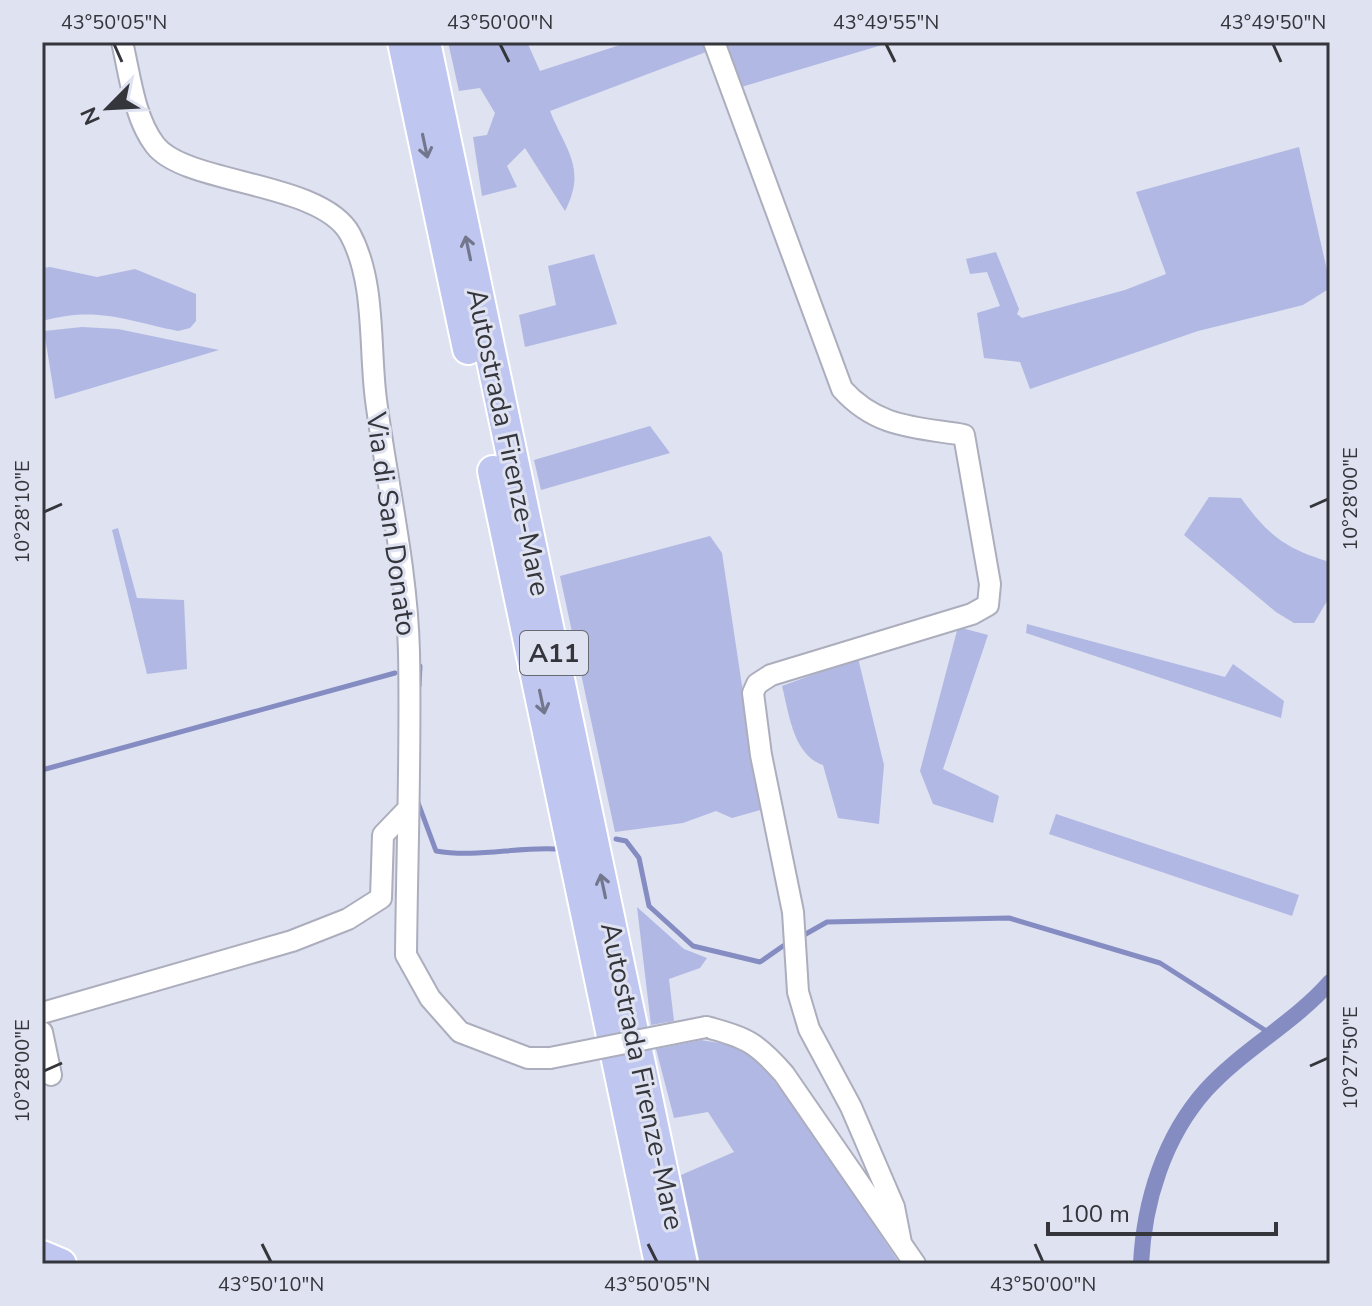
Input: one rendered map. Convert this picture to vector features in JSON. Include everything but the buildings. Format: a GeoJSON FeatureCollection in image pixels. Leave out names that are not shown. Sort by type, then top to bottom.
{"type":"FeatureCollection","features":[{"type":"Feature","properties":{"kind":"highway","name":"Autostrada Firenze-Mare"},"geometry":{"type":"LineString","coordinates":[[400,42],[417,108],[660,1264]]}},
{"type":"Feature","properties":{"kind":"highway","name":"Autostrada Firenze-Mare"},"geometry":{"type":"LineString","coordinates":[[425,42],[682,1264]]}},
{"type":"Feature","properties":{"kind":"highway"},"geometry":{"type":"LineString","coordinates":[[42,1256],[61,1264]]}},
{"type":"Feature","properties":{"kind":"street","name":"Via di San Donato"},"geometry":{"type":"LineString","coordinates":[[122,42],[144,126],[157,148],[179,161],[308,202],[335,216],[350,233],[364,278],[376,398],[405,599],[409,651],[406,955],[430,998],[460,1032],[528,1058],[550,1058],[706,1027],[748,1038],[784,1074],[901,1243]]}},
{"type":"Feature","properties":{"kind":"street"},"geometry":{"type":"LineString","coordinates":[[714,42],[842,389],[861,410],[894,424],[964,435],[990,584],[988,605],[972,614],[771,675],[757,684],[753,693],[761,755],[793,912],[798,992],[809,1029],[851,1107],[894,1207],[901,1243],[915,1264]]}},
{"type":"Feature","properties":{"kind":"street"},"geometry":{"type":"LineString","coordinates":[[42,1013],[292,941],[348,919],[381,898],[383,835],[407,810]]}},
{"type":"Feature","properties":{"kind":"street"},"geometry":{"type":"LineString","coordinates":[[42,1032],[51,1075]]}},
{"type":"Feature","properties":{"kind":"shaded area"},"geometry":{"type":"Polygon","coordinates":[[[448,42],[527,42],[540,71],[629,42],[703,42],[706,52],[550,111],[568,149],[574,171],[574,183],[565,211],[525,148],[507,166],[517,187],[482,196],[473,137],[487,135],[495,113],[480,88],[459,91],[448,42]]]}},
{"type":"Feature","properties":{"kind":"shaded area"},"geometry":{"type":"Polygon","coordinates":[[[723,42],[892,42],[738,88],[723,42]]]}},
{"type":"Feature","properties":{"kind":"shaded area"},"geometry":{"type":"Polygon","coordinates":[[[1299,147],[1329,279],[1327,290],[1303,305],[1198,331],[1030,389],[1020,362],[984,358],[977,313],[1000,306],[987,272],[970,274],[966,259],[996,252],[1019,309],[1017,314],[1022,318],[1125,290],[1166,274],[1136,192],[1299,147]]]}},
{"type":"Feature","properties":{"kind":"shaded area"},"geometry":{"type":"Polygon","coordinates":[[[594,254],[617,324],[525,347],[519,315],[556,305],[548,266],[594,254]]]}},
{"type":"Feature","properties":{"kind":"shaded area"},"geometry":{"type":"Polygon","coordinates":[[[42,268],[97,277],[135,269],[196,294],[196,321],[190,328],[178,331],[111,316],[79,315],[42,321],[42,268]]]}},
{"type":"Feature","properties":{"kind":"shaded area"},"geometry":{"type":"Polygon","coordinates":[[[82,327],[118,329],[219,350],[55,399],[44,331],[82,327]]]}},
{"type":"Feature","properties":{"kind":"shaded area"},"geometry":{"type":"Polygon","coordinates":[[[650,426],[670,453],[541,490],[534,460],[650,426]]]}},
{"type":"Feature","properties":{"kind":"shaded area"},"geometry":{"type":"Polygon","coordinates":[[[1209,497],[1241,498],[1279,539],[1301,552],[1330,562],[1330,596],[1314,623],[1294,623],[1276,612],[1184,535],[1209,497]]]}},
{"type":"Feature","properties":{"kind":"shaded area"},"geometry":{"type":"Polygon","coordinates":[[[118,528],[137,598],[184,600],[187,669],[147,674],[112,530],[118,528]]]}},
{"type":"Feature","properties":{"kind":"shaded area"},"geometry":{"type":"Polygon","coordinates":[[[710,536],[722,553],[744,699],[768,808],[732,818],[716,811],[683,823],[615,832],[560,576],[710,536]]]}},
{"type":"Feature","properties":{"kind":"shaded area"},"geometry":{"type":"Polygon","coordinates":[[[1027,624],[1225,677],[1233,664],[1284,701],[1281,718],[1026,633],[1027,624]]]}},
{"type":"Feature","properties":{"kind":"shaded area"},"geometry":{"type":"Polygon","coordinates":[[[958,627],[988,635],[943,769],[999,796],[993,823],[933,804],[920,771],[958,627]]]}},
{"type":"Feature","properties":{"kind":"shaded area"},"geometry":{"type":"Polygon","coordinates":[[[858,658],[884,765],[879,824],[838,818],[823,765],[805,752],[794,732],[782,686],[858,658]]]}},
{"type":"Feature","properties":{"kind":"shaded area"},"geometry":{"type":"Polygon","coordinates":[[[1056,814],[1299,895],[1292,916],[1049,834],[1056,814]]]}},
{"type":"Feature","properties":{"kind":"shaded area"},"geometry":{"type":"Polygon","coordinates":[[[637,907],[684,949],[707,958],[700,968],[669,979],[674,1021],[651,1025],[637,907]]]}},
{"type":"Feature","properties":{"kind":"shaded area"},"geometry":{"type":"Polygon","coordinates":[[[701,1040],[725,1044],[755,1057],[798,1111],[900,1264],[700,1264],[681,1175],[734,1152],[708,1112],[674,1118],[656,1049],[701,1040]]]}},
{"type":"Feature","properties":{"kind":"waterway"},"geometry":{"type":"LineString","coordinates":[[419,686],[420,666]]}},
{"type":"Feature","properties":{"kind":"waterway"},"geometry":{"type":"LineString","coordinates":[[42,770],[395,673]]}},
{"type":"Feature","properties":{"kind":"waterway"},"geometry":{"type":"LineString","coordinates":[[417,800],[436,851],[466,853],[555,849]]}},
{"type":"Feature","properties":{"kind":"waterway"},"geometry":{"type":"LineString","coordinates":[[616,839],[626,841],[639,858],[649,906],[693,946],[760,962],[783,946]]}},
{"type":"Feature","properties":{"kind":"waterway"},"geometry":{"type":"LineString","coordinates":[[804,935],[827,922],[1009,918],[1160,963],[1271,1034]]}},
{"type":"Feature","properties":{"kind":"waterway"},"geometry":{"type":"LineString","coordinates":[[1141,1264],[1147,1217],[1159,1171],[1191,1108],[1220,1076],[1300,1011],[1330,982]]}}]}
